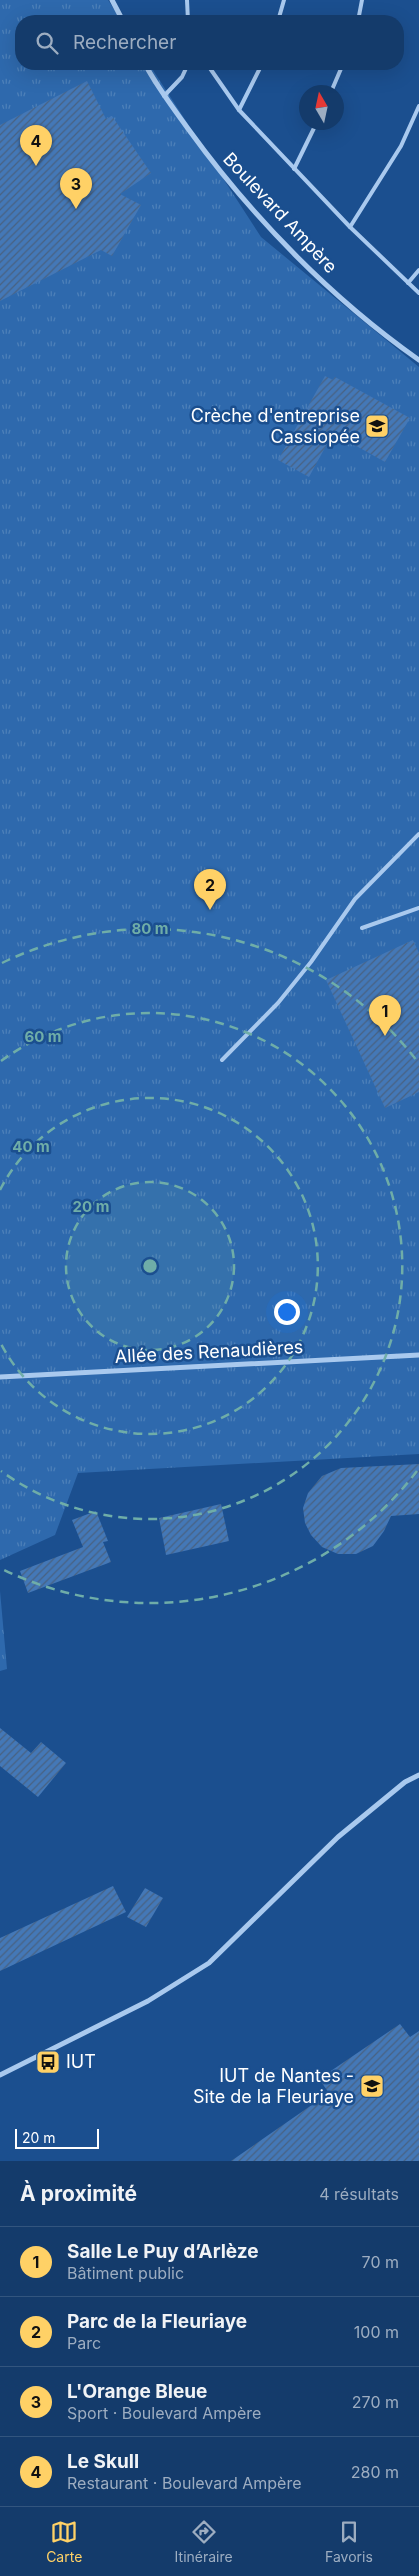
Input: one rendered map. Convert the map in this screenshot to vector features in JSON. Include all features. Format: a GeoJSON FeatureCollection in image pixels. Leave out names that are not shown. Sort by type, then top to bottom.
{"type":"FeatureCollection","features":[{"type":"Feature","properties":{"kind":"street"},"geometry":{"type":"LineString","coordinates":[[112,0],[120,15]]}},
{"type":"Feature","properties":{"kind":"street","name":"Boulevard Ampère"},"geometry":{"type":"LineString","coordinates":[[149,70],[164,96],[224,178],[268,226],[349,304],[419,360]]}},
{"type":"Feature","properties":{"kind":"street","name":"Allée des Renaudières"},"geometry":{"type":"LineString","coordinates":[[0,1377],[419,1355]]}},
{"type":"Feature","properties":{"kind":"street"},"geometry":{"type":"LineString","coordinates":[[0,2075],[148,2001],[209,1964],[338,1837],[405,1782],[419,1775]]}},
{"type":"Feature","properties":{"kind":"lane"},"geometry":{"type":"LineString","coordinates":[[187,0],[188,15]]}},
{"type":"Feature","properties":{"kind":"lane"},"geometry":{"type":"LineString","coordinates":[[280,15],[284,0]]}},
{"type":"Feature","properties":{"kind":"lane"},"geometry":{"type":"LineString","coordinates":[[359,15],[362,0]]}},
{"type":"Feature","properties":{"kind":"lane"},"geometry":{"type":"LineString","coordinates":[[164,96],[182,78],[185,70]]}},
{"type":"Feature","properties":{"kind":"lane"},"geometry":{"type":"LineString","coordinates":[[211,70],[239,110],[294,169],[350,227],[419,292]]}},
{"type":"Feature","properties":{"kind":"lane"},"geometry":{"type":"LineString","coordinates":[[239,110],[259,70]]}},
{"type":"Feature","properties":{"kind":"lane"},"geometry":{"type":"LineString","coordinates":[[333,85],[340,70]]}},
{"type":"Feature","properties":{"kind":"lane"},"geometry":{"type":"LineString","coordinates":[[350,227],[401,146],[419,106]]}},
{"type":"Feature","properties":{"kind":"lane"},"geometry":{"type":"LineString","coordinates":[[294,169],[313,130]]}},
{"type":"Feature","properties":{"kind":"lane"},"geometry":{"type":"LineString","coordinates":[[408,283],[419,270]]}},
{"type":"Feature","properties":{"kind":"lane"},"geometry":{"type":"LineString","coordinates":[[222,1060],[278,1003],[311,962],[355,899],[419,834]]}},
{"type":"Feature","properties":{"kind":"lane"},"geometry":{"type":"LineString","coordinates":[[362,928],[419,908]]}},
{"type":"Feature","properties":{"kind":"green space"},"geometry":{"type":"Polygon","coordinates":[[[0,0],[108,0],[118,15],[15,15],[15,70],[153,70],[261,237],[419,367],[419,1454],[78,1473],[55,1535],[0,1560],[0,0]]]}},
{"type":"Feature","properties":{"kind":"green space"},"geometry":{"type":"Polygon","coordinates":[[[0,1591],[7,1669],[0,1671],[0,1591]]]}},
{"type":"Feature","properties":{"kind":"building"},"geometry":{"type":"Polygon","coordinates":[[[87,81],[106,119],[112,116],[151,173],[120,194],[141,205],[112,256],[101,250],[0,301],[0,125],[87,81]]]}},
{"type":"Feature","properties":{"kind":"building","name":"Crèche d'entreprise Cassiopée"},"geometry":{"type":"Polygon","coordinates":[[[325,376],[333,380],[335,377],[410,418],[385,462],[333,433],[309,477],[278,460],[325,376]]]}},
{"type":"Feature","properties":{"kind":"building"},"geometry":{"type":"Polygon","coordinates":[[[413,940],[419,953],[419,1092],[385,1108],[326,980],[413,940]]]}},
{"type":"Feature","properties":{"kind":"building"},"geometry":{"type":"Polygon","coordinates":[[[419,1464],[419,1514],[391,1516],[384,1531],[373,1546],[356,1554],[338,1554],[322,1547],[311,1535],[305,1523],[303,1508],[308,1493],[322,1476],[341,1468],[419,1464]]]}},
{"type":"Feature","properties":{"kind":"building"},"geometry":{"type":"Polygon","coordinates":[[[221,1504],[229,1541],[166,1555],[159,1518],[221,1504]]]}},
{"type":"Feature","properties":{"kind":"building"},"geometry":{"type":"Polygon","coordinates":[[[96,1511],[108,1541],[103,1542],[111,1562],[28,1593],[20,1571],[83,1547],[72,1520],[96,1511]]]}},
{"type":"Feature","properties":{"kind":"building"},"geometry":{"type":"Polygon","coordinates":[[[0,1728],[31,1753],[41,1742],[66,1763],[38,1797],[0,1766],[0,1728]]]}},
{"type":"Feature","properties":{"kind":"building"},"geometry":{"type":"Polygon","coordinates":[[[113,1886],[126,1912],[0,1971],[0,1938],[113,1886]]]}},
{"type":"Feature","properties":{"kind":"building"},"geometry":{"type":"Polygon","coordinates":[[[145,1888],[163,1898],[146,1927],[127,1917],[145,1888]]]}},
{"type":"Feature","properties":{"kind":"building","name":"IUT de Nantes - Site de la Fleuriaye"},"geometry":{"type":"Polygon","coordinates":[[[400,2024],[410,2037],[419,2031],[419,2161],[231,2161],[329,2093],[319,2079],[400,2024]]]}},
{"type":"Feature","properties":{"kind":"place","name":"Le Skull"},"geometry":{"type":"Point","coordinates":[36,166]}},
{"type":"Feature","properties":{"kind":"place","name":"L'Orange Bleue"},"geometry":{"type":"Point","coordinates":[76,209]}},
{"type":"Feature","properties":{"kind":"place","name":"Crèche d'entreprise Cassiopée"},"geometry":{"type":"Point","coordinates":[377,426]}},
{"type":"Feature","properties":{"kind":"place","name":"Parc de la Fleuriaye"},"geometry":{"type":"Point","coordinates":[210,910]}},
{"type":"Feature","properties":{"kind":"place","name":"Salle Le Puy d’Arlèze"},"geometry":{"type":"Point","coordinates":[385,1036]}},
{"type":"Feature","properties":{"kind":"place","name":"IUT"},"geometry":{"type":"Point","coordinates":[48,2062]}},
{"type":"Feature","properties":{"kind":"place","name":"IUT de Nantes - Site de la Fleuriaye"},"geometry":{"type":"Point","coordinates":[372,2086]}}]}
